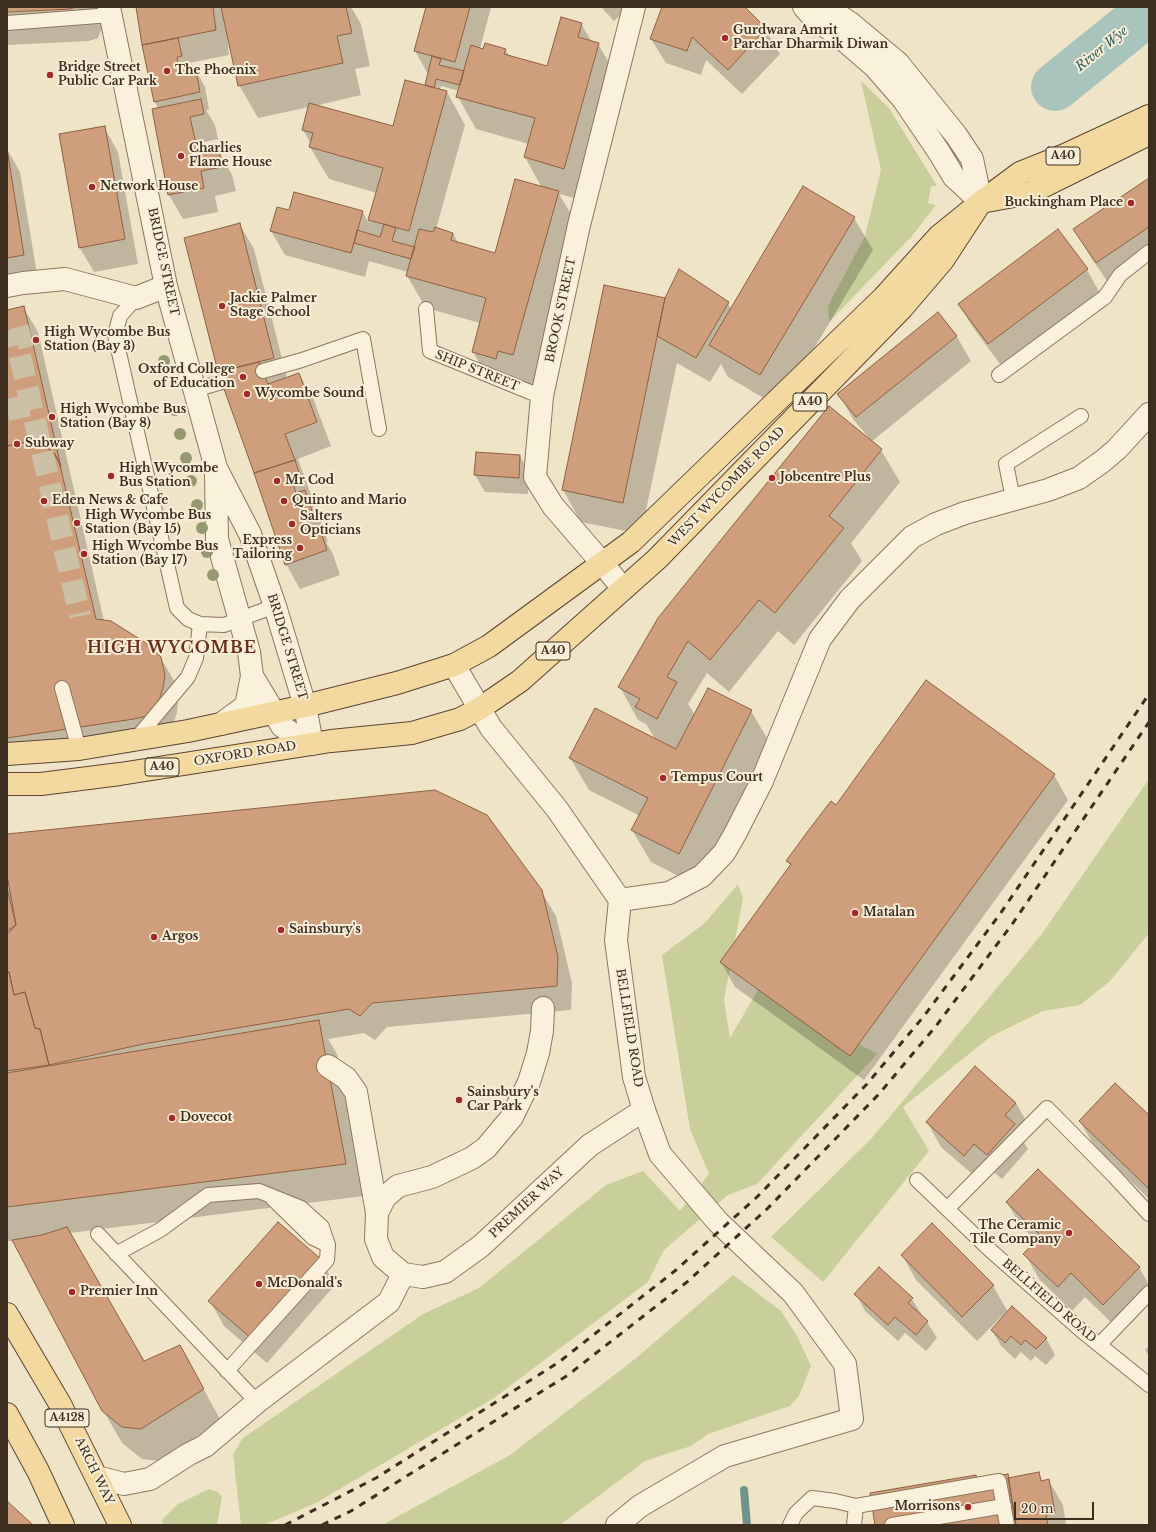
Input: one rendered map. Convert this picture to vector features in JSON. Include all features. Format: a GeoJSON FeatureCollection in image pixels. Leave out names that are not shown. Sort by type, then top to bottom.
{"type":"FeatureCollection","features":[{"type":"Feature","properties":{"kind":"main road","name":"WEST WYCOMBE ROAD"},"geometry":{"type":"LineString","coordinates":[[454,665],[489,646],[603,564],[631,542],[883,298],[939,236],[981,202],[1020,173],[1065,155],[1149,116]]}},
{"type":"Feature","properties":{"kind":"main road","name":"WEST WYCOMBE ROAD"},"geometry":{"type":"LineString","coordinates":[[479,709],[520,681],[657,559],[902,308],[943,260],[981,202],[1030,193],[1149,134]]}},
{"type":"Feature","properties":{"kind":"main road","name":"A40"},"geometry":{"type":"LineString","coordinates":[[7,754],[79,749],[188,731],[305,706],[397,683],[454,665]]}},
{"type":"Feature","properties":{"kind":"main road","name":"OXFORD ROAD"},"geometry":{"type":"LineString","coordinates":[[7,784],[41,784],[120,774],[312,744],[412,733],[460,719],[479,709]]}},
{"type":"Feature","properties":{"kind":"main road","name":"ARCH WAY"},"geometry":{"type":"LineString","coordinates":[[7,1314],[60,1404],[120,1525]]}},
{"type":"Feature","properties":{"kind":"main road"},"geometry":{"type":"LineString","coordinates":[[7,1414],[38,1471],[63,1525]]}},
{"type":"Feature","properties":{"kind":"street","name":"BROOK STREET"},"geometry":{"type":"LineString","coordinates":[[623,589],[552,506],[535,478],[542,396],[579,225],[634,7]]}},
{"type":"Feature","properties":{"kind":"street"},"geometry":{"type":"LineString","coordinates":[[804,7],[812,16],[845,41],[875,67],[903,99],[954,177],[981,202]]}},
{"type":"Feature","properties":{"kind":"street"},"geometry":{"type":"LineString","coordinates":[[826,7],[850,23],[898,63],[956,135],[972,159],[981,202]]}},
{"type":"Feature","properties":{"kind":"street","name":"BRIDGE STREET"},"geometry":{"type":"LineString","coordinates":[[110,11],[166,286],[194,390],[216,468],[250,534],[276,606],[305,706],[312,744],[300,740],[282,726],[275,712],[252,676]]}},
{"type":"Feature","properties":{"kind":"street"},"geometry":{"type":"LineString","coordinates":[[7,286],[65,279],[136,298],[166,286]]}},
{"type":"Feature","properties":{"kind":"street"},"geometry":{"type":"LineString","coordinates":[[454,665],[491,728],[557,809],[620,900],[669,893],[702,876],[724,852],[735,834],[762,781],[820,639],[850,599],[878,570],[912,537],[936,524],[965,513],[1048,490],[1079,478],[1117,449],[1149,414]]}},
{"type":"Feature","properties":{"kind":"street","name":"BRIDGE STREET"},"geometry":{"type":"LineString","coordinates":[[216,468],[217,539],[249,652],[252,676],[246,706],[221,724]]}},
{"type":"Feature","properties":{"kind":"street","name":"BELLFIELD ROAD"},"geometry":{"type":"LineString","coordinates":[[617,1525],[640,1506],[725,1456],[852,1419],[845,1364],[793,1293],[718,1222],[660,1154],[634,1077],[616,940],[620,900]]}},
{"type":"Feature","properties":{"kind":"street"},"geometry":{"type":"LineString","coordinates":[[377,1213],[385,1197],[398,1186],[432,1177],[472,1158],[486,1148],[500,1133],[512,1117],[529,1082],[538,1053],[542,1031],[543,1008]]}},
{"type":"Feature","properties":{"kind":"street"},"geometry":{"type":"LineString","coordinates":[[97,1477],[124,1484],[150,1480],[205,1446],[257,1402],[389,1302],[403,1274],[382,1257],[376,1239],[377,1213],[356,1092],[346,1078],[328,1066]]}},
{"type":"Feature","properties":{"kind":"street","name":"PREMIER WAY"},"geometry":{"type":"LineString","coordinates":[[403,1274],[423,1277],[445,1272],[481,1246],[590,1145],[644,1110]]}},
{"type":"Feature","properties":{"kind":"lane"},"geometry":{"type":"LineString","coordinates":[[7,23],[110,11]]}},
{"type":"Feature","properties":{"kind":"lane"},"geometry":{"type":"LineString","coordinates":[[999,375],[1105,297],[1120,275],[1149,252]]}},
{"type":"Feature","properties":{"kind":"lane"},"geometry":{"type":"LineString","coordinates":[[136,298],[120,316],[115,335],[177,608],[188,619],[200,624],[224,625],[276,606]]}},
{"type":"Feature","properties":{"kind":"lane","name":"SHIP STREET"},"geometry":{"type":"LineString","coordinates":[[426,309],[430,351],[542,396]]}},
{"type":"Feature","properties":{"kind":"lane"},"geometry":{"type":"LineString","coordinates":[[262,371],[302,360],[363,339],[379,429]]}},
{"type":"Feature","properties":{"kind":"lane"},"geometry":{"type":"LineString","coordinates":[[194,390],[222,382]]}},
{"type":"Feature","properties":{"kind":"lane"},"geometry":{"type":"LineString","coordinates":[[1013,499],[1006,464],[1081,416]]}},
{"type":"Feature","properties":{"kind":"lane"},"geometry":{"type":"LineString","coordinates":[[136,739],[188,677],[196,658],[200,624]]}},
{"type":"Feature","properties":{"kind":"lane"},"geometry":{"type":"LineString","coordinates":[[62,688],[79,749]]}},
{"type":"Feature","properties":{"kind":"lane"},"geometry":{"type":"LineString","coordinates":[[947,1209],[1047,1108],[1149,1214]]}},
{"type":"Feature","properties":{"kind":"lane","name":"BELLFIELD ROAD"},"geometry":{"type":"LineString","coordinates":[[917,1180],[990,1250],[1099,1345],[1149,1385]]}},
{"type":"Feature","properties":{"kind":"lane"},"geometry":{"type":"LineString","coordinates":[[116,1254],[160,1230],[208,1195],[259,1191],[301,1208],[322,1227],[328,1245],[327,1260],[227,1371]]}},
{"type":"Feature","properties":{"kind":"lane"},"geometry":{"type":"LineString","coordinates":[[98,1234],[257,1402]]}},
{"type":"Feature","properties":{"kind":"lane"},"geometry":{"type":"LineString","coordinates":[[1099,1345],[1149,1293]]}},
{"type":"Feature","properties":{"kind":"lane"},"geometry":{"type":"LineString","coordinates":[[790,1525],[796,1513],[812,1498],[856,1506],[999,1481],[1007,1525]]}},
{"type":"Feature","properties":{"kind":"lane"},"geometry":{"type":"LineString","coordinates":[[854,1525],[856,1506]]}},
{"type":"Feature","properties":{"kind":"lane"},"geometry":{"type":"LineString","coordinates":[[892,1525],[1004,1506]]}},
{"type":"Feature","properties":{"kind":"green space"},"geometry":{"type":"Polygon","coordinates":[[[861,81],[889,108],[937,186],[931,186],[928,203],[936,205],[912,236],[829,322],[828,306],[865,236],[881,170],[861,81]]]}},
{"type":"Feature","properties":{"kind":"green space"},"geometry":{"type":"Polygon","coordinates":[[[1149,779],[1149,933],[1110,981],[1080,1005],[1043,1011],[990,1037],[903,1107],[929,1151],[823,1282],[771,1237],[871,1139],[1041,935],[1149,779]]]}},
{"type":"Feature","properties":{"kind":"green space"},"geometry":{"type":"Polygon","coordinates":[[[738,884],[743,898],[724,1000],[730,1038],[759,988],[877,1054],[757,1184],[728,1195],[664,1250],[648,1282],[494,1398],[316,1503],[264,1525],[241,1525],[233,1454],[243,1438],[423,1314],[479,1288],[606,1185],[643,1171],[680,1211],[709,1174],[690,1129],[662,955],[705,923],[738,884]]]}},
{"type":"Feature","properties":{"kind":"green space"},"geometry":{"type":"Polygon","coordinates":[[[733,1275],[781,1311],[797,1336],[811,1366],[799,1396],[790,1406],[708,1434],[691,1446],[645,1461],[560,1525],[382,1525],[510,1455],[635,1359],[733,1275]]]}},
{"type":"Feature","properties":{"kind":"green space"},"geometry":{"type":"Polygon","coordinates":[[[209,1489],[218,1492],[222,1497],[217,1525],[163,1525],[162,1520],[178,1504],[209,1489]]]}},
{"type":"Feature","properties":{"kind":"building"},"geometry":{"type":"Polygon","coordinates":[[[7,7],[76,7],[70,9],[7,12],[7,7]]]}},
{"type":"Feature","properties":{"kind":"building"},"geometry":{"type":"Polygon","coordinates":[[[136,7],[213,7],[216,30],[142,45],[136,7]]]}},
{"type":"Feature","properties":{"kind":"building"},"geometry":{"type":"Polygon","coordinates":[[[221,7],[346,7],[352,33],[337,36],[343,63],[238,86],[221,7]]]}},
{"type":"Feature","properties":{"kind":"building"},"geometry":{"type":"Polygon","coordinates":[[[426,7],[470,7],[455,62],[414,51],[426,7]]]}},
{"type":"Feature","properties":{"kind":"building","name":"Gurdwara Amrit Parchar Dharmik Diwan"},"geometry":{"type":"Polygon","coordinates":[[[662,7],[745,7],[766,28],[728,70],[692,37],[687,51],[650,39],[662,7]]]}},
{"type":"Feature","properties":{"kind":"building"},"geometry":{"type":"Polygon","coordinates":[[[561,17],[582,23],[578,37],[599,43],[564,169],[524,157],[535,118],[456,97],[471,45],[483,49],[485,43],[506,49],[504,54],[547,66],[561,17]]]}},
{"type":"Feature","properties":{"kind":"building"},"geometry":{"type":"Polygon","coordinates":[[[178,38],[182,56],[177,57],[180,73],[196,70],[200,92],[154,102],[142,45],[178,38]]]}},
{"type":"Feature","properties":{"kind":"building"},"geometry":{"type":"Polygon","coordinates":[[[432,56],[441,59],[439,65],[464,71],[460,85],[436,79],[434,88],[425,85],[432,56]]]}},
{"type":"Feature","properties":{"kind":"building"},"geometry":{"type":"Polygon","coordinates":[[[405,80],[447,91],[409,231],[368,220],[383,168],[309,147],[313,133],[302,130],[309,103],[393,126],[405,80]]]}},
{"type":"Feature","properties":{"kind":"building"},"geometry":{"type":"Polygon","coordinates":[[[201,99],[204,114],[190,117],[198,153],[219,149],[222,167],[201,171],[204,188],[168,195],[152,109],[201,99]]]}},
{"type":"Feature","properties":{"kind":"building","name":"Network House"},"geometry":{"type":"Polygon","coordinates":[[[105,126],[125,239],[79,248],[59,134],[105,126]]]}},
{"type":"Feature","properties":{"kind":"building"},"geometry":{"type":"Polygon","coordinates":[[[7,149],[24,255],[7,258],[7,149]]]}},
{"type":"Feature","properties":{"kind":"building","name":"Buckingham Place"},"geometry":{"type":"Polygon","coordinates":[[[1149,178],[1149,227],[1096,263],[1073,229],[1149,178]]]}},
{"type":"Feature","properties":{"kind":"building"},"geometry":{"type":"Polygon","coordinates":[[[515,179],[559,191],[513,355],[498,351],[496,359],[472,352],[486,298],[406,276],[419,229],[433,232],[435,227],[453,233],[451,240],[495,253],[515,179]]]}},
{"type":"Feature","properties":{"kind":"building"},"geometry":{"type":"Polygon","coordinates":[[[803,186],[855,217],[760,375],[709,345],[803,186]]]}},
{"type":"Feature","properties":{"kind":"building"},"geometry":{"type":"Polygon","coordinates":[[[294,192],[363,211],[351,253],[270,231],[277,207],[289,210],[294,192]]]}},
{"type":"Feature","properties":{"kind":"building"},"geometry":{"type":"Polygon","coordinates":[[[240,223],[274,358],[218,372],[184,238],[240,223]]]}},
{"type":"Feature","properties":{"kind":"building"},"geometry":{"type":"Polygon","coordinates":[[[384,224],[396,228],[392,241],[415,247],[411,259],[354,243],[357,230],[380,237],[384,224]]]}},
{"type":"Feature","properties":{"kind":"building"},"geometry":{"type":"Polygon","coordinates":[[[1058,229],[1088,269],[988,344],[958,304],[1058,229]]]}},
{"type":"Feature","properties":{"kind":"building"},"geometry":{"type":"Polygon","coordinates":[[[679,269],[729,302],[696,358],[657,336],[665,298],[679,269]]]}},
{"type":"Feature","properties":{"kind":"building"},"geometry":{"type":"Polygon","coordinates":[[[604,285],[665,298],[623,503],[562,490],[604,285]]]}},
{"type":"Feature","properties":{"kind":"building"},"geometry":{"type":"Polygon","coordinates":[[[24,306],[61,467],[54,453],[42,445],[23,443],[7,446],[7,310],[24,306]]]}},
{"type":"Feature","properties":{"kind":"building"},"geometry":{"type":"Polygon","coordinates":[[[938,312],[957,336],[856,417],[837,394],[938,312]]]}},
{"type":"Feature","properties":{"kind":"building"},"geometry":{"type":"Polygon","coordinates":[[[259,362],[268,384],[299,373],[317,422],[285,434],[295,460],[254,473],[218,372],[259,362]]]}},
{"type":"Feature","properties":{"kind":"building"},"geometry":{"type":"Polygon","coordinates":[[[829,406],[882,449],[829,516],[844,528],[775,613],[759,600],[710,660],[688,641],[667,677],[677,682],[657,719],[635,707],[640,699],[618,687],[658,618],[829,406]]]}},
{"type":"Feature","properties":{"kind":"building"},"geometry":{"type":"Polygon","coordinates":[[[23,443],[42,445],[54,453],[59,461],[96,619],[111,621],[146,643],[161,657],[165,675],[163,688],[158,704],[147,716],[7,738],[7,446],[23,443]]]}},
{"type":"Feature","properties":{"kind":"building"},"geometry":{"type":"Polygon","coordinates":[[[476,452],[520,455],[519,478],[474,475],[476,452]]]}},
{"type":"Feature","properties":{"kind":"building"},"geometry":{"type":"Polygon","coordinates":[[[295,460],[301,478],[292,481],[296,493],[305,490],[314,517],[305,521],[309,532],[320,529],[327,550],[285,565],[254,473],[295,460]]]}},
{"type":"Feature","properties":{"kind":"building","name":"Matalan"},"geometry":{"type":"Polygon","coordinates":[[[926,680],[1055,774],[850,1056],[720,962],[791,864],[786,861],[831,801],[836,805],[926,680]]]}},
{"type":"Feature","properties":{"kind":"building","name":"Tempus Court"},"geometry":{"type":"Polygon","coordinates":[[[708,688],[752,710],[679,854],[631,830],[648,798],[569,758],[595,708],[676,749],[708,688]]]}},
{"type":"Feature","properties":{"kind":"building","name":"Sainsbury's"},"geometry":{"type":"Polygon","coordinates":[[[435,790],[487,815],[542,890],[558,957],[557,986],[372,1003],[360,1016],[349,1009],[143,1044],[49,1065],[40,1029],[35,1028],[25,992],[14,995],[9,972],[7,972],[7,934],[16,925],[7,875],[7,834],[435,790]]]}},
{"type":"Feature","properties":{"kind":"building"},"geometry":{"type":"Polygon","coordinates":[[[7,888],[16,925],[7,931],[7,888]]]}},
{"type":"Feature","properties":{"kind":"building"},"geometry":{"type":"Polygon","coordinates":[[[7,972],[9,972],[14,995],[25,992],[35,1028],[40,1029],[49,1065],[7,1071],[7,972]]]}},
{"type":"Feature","properties":{"kind":"building","name":"Dovecot"},"geometry":{"type":"Polygon","coordinates":[[[319,1020],[346,1164],[7,1207],[7,1073],[319,1020]]]}},
{"type":"Feature","properties":{"kind":"building"},"geometry":{"type":"Polygon","coordinates":[[[975,1066],[1016,1103],[1005,1115],[1015,1124],[987,1155],[974,1144],[964,1156],[926,1122],[975,1066]]]}},
{"type":"Feature","properties":{"kind":"building"},"geometry":{"type":"Polygon","coordinates":[[[1115,1083],[1149,1115],[1149,1189],[1079,1121],[1115,1083]]]}},
{"type":"Feature","properties":{"kind":"building"},"geometry":{"type":"Polygon","coordinates":[[[1038,1169],[1140,1267],[1103,1305],[1071,1273],[1058,1287],[1023,1254],[1041,1236],[1006,1202],[1038,1169]]]}},
{"type":"Feature","properties":{"kind":"building"},"geometry":{"type":"Polygon","coordinates":[[[278,1222],[322,1260],[252,1339],[208,1301],[278,1222]]]}},
{"type":"Feature","properties":{"kind":"building"},"geometry":{"type":"Polygon","coordinates":[[[932,1223],[994,1285],[962,1317],[901,1255],[932,1223]]]}},
{"type":"Feature","properties":{"kind":"building","name":"Premier Inn"},"geometry":{"type":"Polygon","coordinates":[[[67,1227],[144,1361],[180,1345],[204,1389],[141,1429],[122,1427],[102,1411],[12,1240],[42,1235],[67,1227]]]}},
{"type":"Feature","properties":{"kind":"building"},"geometry":{"type":"Polygon","coordinates":[[[879,1267],[913,1298],[908,1303],[928,1321],[916,1335],[895,1317],[888,1325],[854,1294],[879,1267]]]}},
{"type":"Feature","properties":{"kind":"building"},"geometry":{"type":"Polygon","coordinates":[[[1012,1306],[1047,1338],[1036,1349],[1025,1340],[1021,1345],[1011,1336],[1005,1343],[991,1330],[1012,1306]]]}},
{"type":"Feature","properties":{"kind":"building"},"geometry":{"type":"Polygon","coordinates":[[[1039,1472],[1041,1481],[1049,1479],[1055,1513],[1046,1515],[1048,1525],[1016,1525],[1008,1478],[1039,1472]]]}},
{"type":"Feature","properties":{"kind":"building"},"geometry":{"type":"Polygon","coordinates":[[[1008,1474],[1016,1525],[875,1525],[870,1493],[976,1475],[977,1479],[1008,1474]]]}},
{"type":"Feature","properties":{"kind":"building"},"geometry":{"type":"Polygon","coordinates":[[[7,1501],[33,1525],[7,1525],[7,1501]]]}},
{"type":"Feature","properties":{"kind":"waterway","name":"River Wye"},"geometry":{"type":"LineString","coordinates":[[1055,87],[1149,11]]}},
{"type":"Feature","properties":{"kind":"waterway"},"geometry":{"type":"LineString","coordinates":[[744,1490],[747,1525]]}},
{"type":"Feature","properties":{"kind":"tunnel"},"geometry":{"type":"LineString","coordinates":[[31,335],[16,339],[80,616]]}},
{"type":"Feature","properties":{"kind":"tunnel"},"geometry":{"type":"LineString","coordinates":[[7,410],[31,405]]}},
{"type":"Feature","properties":{"kind":"railway"},"geometry":{"type":"LineString","coordinates":[[285,1525],[376,1478],[559,1362],[676,1270],[757,1197],[867,1084],[924,1016],[1000,914],[1149,694]]}},
{"type":"Feature","properties":{"kind":"railway"},"geometry":{"type":"LineString","coordinates":[[322,1525],[351,1511],[568,1375],[687,1282],[768,1208],[879,1094],[936,1026],[1013,923],[1149,722]]}},
{"type":"Feature","properties":{"kind":"place","name":"Gurdwara Amrit Parchar Dharmik Diwan"},"geometry":{"type":"Point","coordinates":[725,38]}},
{"type":"Feature","properties":{"kind":"place","name":"The Phoenix"},"geometry":{"type":"Point","coordinates":[167,71]}},
{"type":"Feature","properties":{"kind":"place","name":"Bridge Street Public Car Park"},"geometry":{"type":"Point","coordinates":[50,75]}},
{"type":"Feature","properties":{"kind":"place","name":"Charlies Flame House"},"geometry":{"type":"Point","coordinates":[181,156]}},
{"type":"Feature","properties":{"kind":"place","name":"Network House"},"geometry":{"type":"Point","coordinates":[92,187]}},
{"type":"Feature","properties":{"kind":"place","name":"Buckingham Place"},"geometry":{"type":"Point","coordinates":[1131,203]}},
{"type":"Feature","properties":{"kind":"place","name":"Jackie Palmer Stage School"},"geometry":{"type":"Point","coordinates":[222,306]}},
{"type":"Feature","properties":{"kind":"place","name":"High Wycombe Bus Station (Bay 3)"},"geometry":{"type":"Point","coordinates":[36,340]}},
{"type":"Feature","properties":{"kind":"place","name":"Oxford College of Education"},"geometry":{"type":"Point","coordinates":[243,377]}},
{"type":"Feature","properties":{"kind":"place","name":"Wycombe Sound"},"geometry":{"type":"Point","coordinates":[247,394]}},
{"type":"Feature","properties":{"kind":"place","name":"High Wycombe Bus Station (Bay 8)"},"geometry":{"type":"Point","coordinates":[52,417]}},
{"type":"Feature","properties":{"kind":"place","name":"Subway"},"geometry":{"type":"Point","coordinates":[17,444]}},
{"type":"Feature","properties":{"kind":"place","name":"High Wycombe Bus Station"},"geometry":{"type":"Point","coordinates":[111,476]}},
{"type":"Feature","properties":{"kind":"place","name":"Jobcentre Plus"},"geometry":{"type":"Point","coordinates":[772,478]}},
{"type":"Feature","properties":{"kind":"place","name":"Mr Cod"},"geometry":{"type":"Point","coordinates":[277,481]}},
{"type":"Feature","properties":{"kind":"place","name":"Eden News & Cafe"},"geometry":{"type":"Point","coordinates":[44,501]}},
{"type":"Feature","properties":{"kind":"place","name":"Quinto and Mario"},"geometry":{"type":"Point","coordinates":[284,501]}},
{"type":"Feature","properties":{"kind":"place","name":"High Wycombe Bus Station (Bay 15)"},"geometry":{"type":"Point","coordinates":[77,523]}},
{"type":"Feature","properties":{"kind":"place","name":"Salters Opticians"},"geometry":{"type":"Point","coordinates":[292,524]}},
{"type":"Feature","properties":{"kind":"place","name":"Express Tailoring"},"geometry":{"type":"Point","coordinates":[300,548]}},
{"type":"Feature","properties":{"kind":"place","name":"High Wycombe Bus Station (Bay 17)"},"geometry":{"type":"Point","coordinates":[84,554]}},
{"type":"Feature","properties":{"kind":"place","name":"Tempus Court"},"geometry":{"type":"Point","coordinates":[663,778]}},
{"type":"Feature","properties":{"kind":"place","name":"Matalan"},"geometry":{"type":"Point","coordinates":[855,913]}},
{"type":"Feature","properties":{"kind":"place","name":"Sainsbury's"},"geometry":{"type":"Point","coordinates":[281,930]}},
{"type":"Feature","properties":{"kind":"place","name":"Argos"},"geometry":{"type":"Point","coordinates":[154,937]}},
{"type":"Feature","properties":{"kind":"place","name":"Sainsbury's Car Park"},"geometry":{"type":"Point","coordinates":[459,1100]}},
{"type":"Feature","properties":{"kind":"place","name":"Dovecot"},"geometry":{"type":"Point","coordinates":[172,1118]}},
{"type":"Feature","properties":{"kind":"place","name":"The Ceramic Tile Company"},"geometry":{"type":"Point","coordinates":[1069,1233]}},
{"type":"Feature","properties":{"kind":"place","name":"McDonald's"},"geometry":{"type":"Point","coordinates":[259,1284]}},
{"type":"Feature","properties":{"kind":"place","name":"Premier Inn"},"geometry":{"type":"Point","coordinates":[72,1292]}},
{"type":"Feature","properties":{"kind":"place","name":"Morrisons"},"geometry":{"type":"Point","coordinates":[968,1507]}},
{"type":"Feature","properties":{"kind":"district","name":"HIGH WYCOMBE"},"geometry":{"type":"Point","coordinates":[172,648]}}]}
